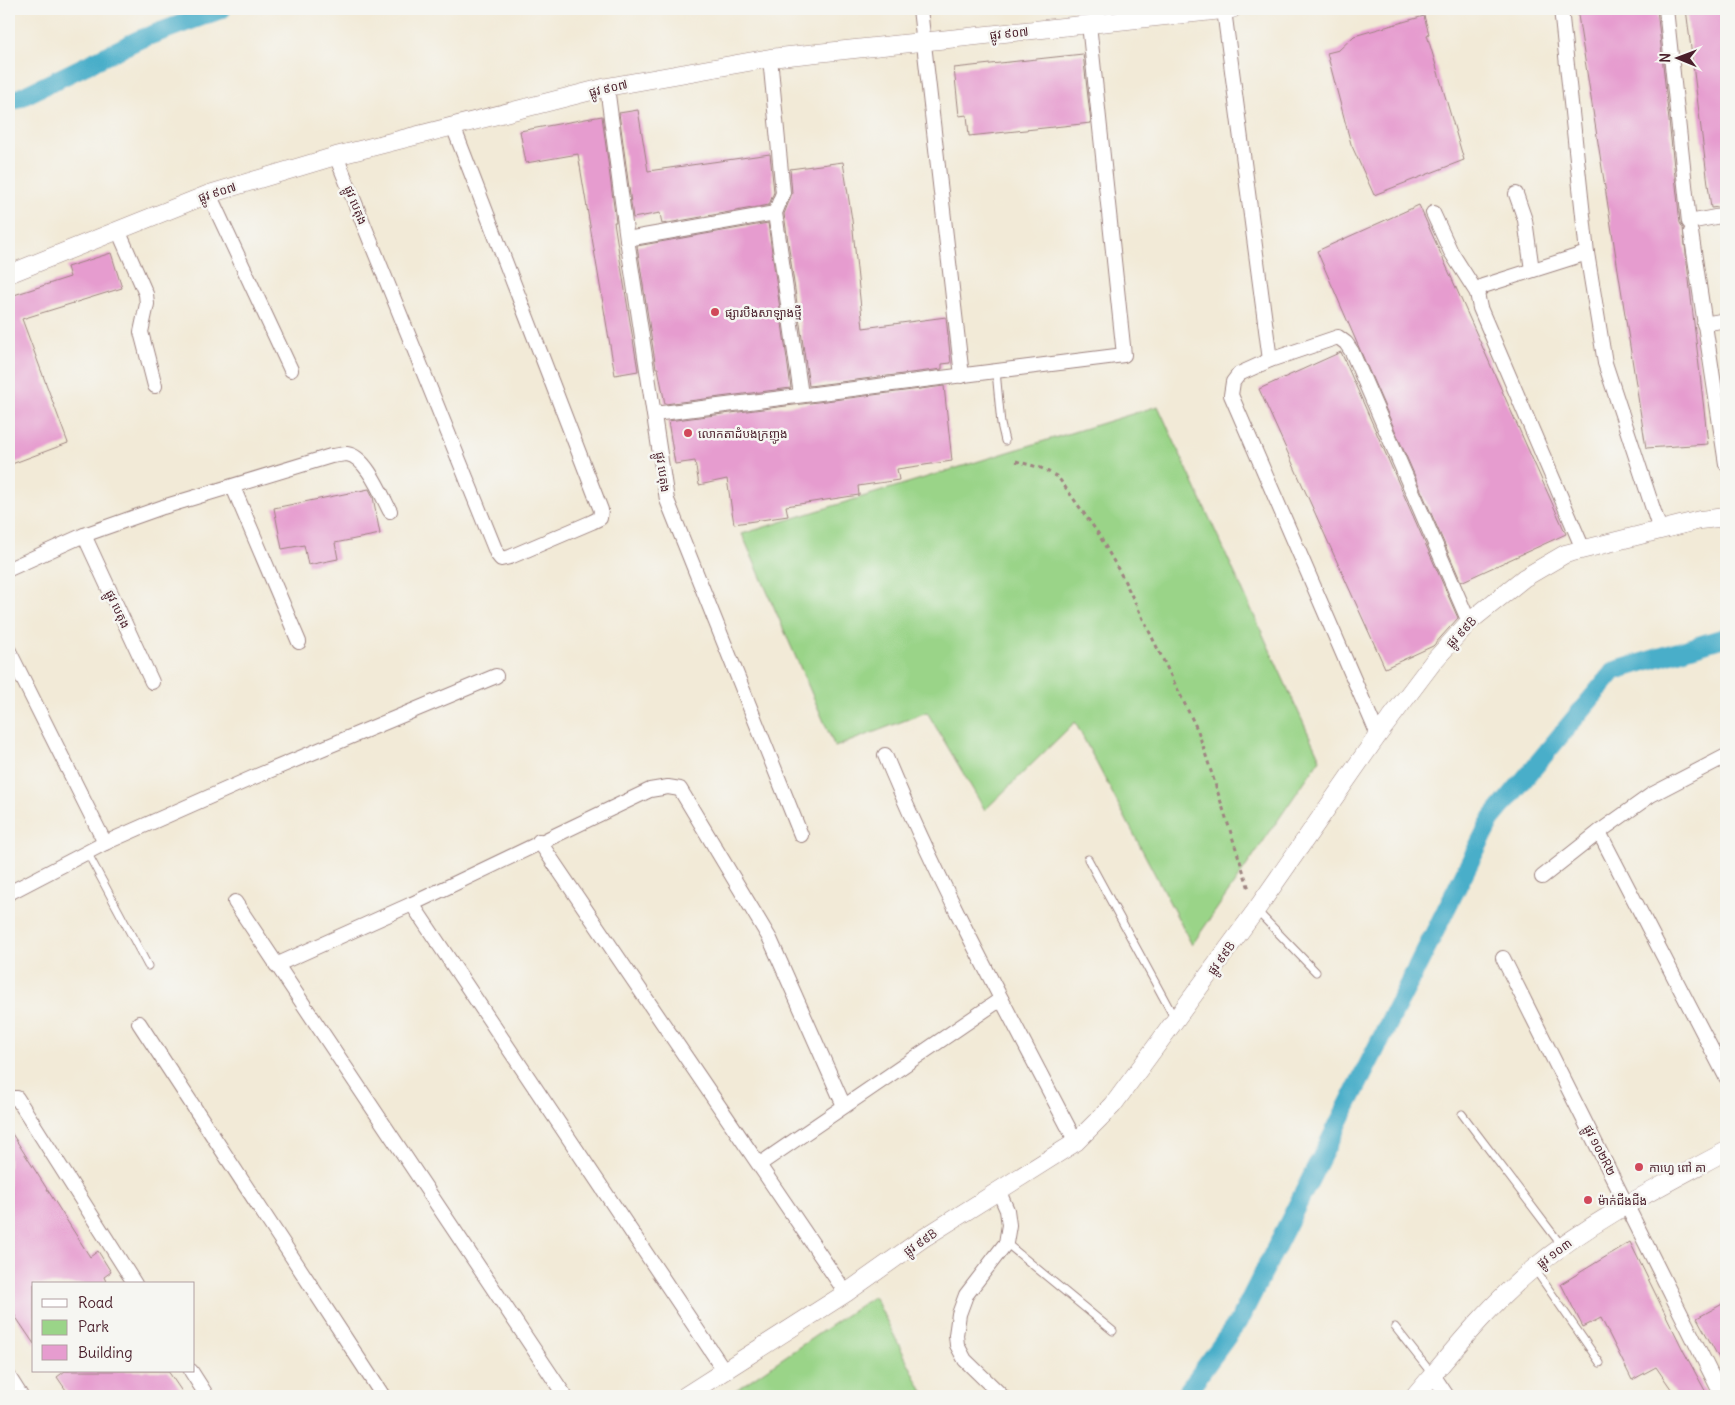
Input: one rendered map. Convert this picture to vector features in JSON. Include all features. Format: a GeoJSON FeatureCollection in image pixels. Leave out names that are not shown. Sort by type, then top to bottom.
{"type":"FeatureCollection","features":[{"type":"Feature","properties":{"kind":"street"},"geometry":{"type":"LineString","coordinates":[[920,9],[962,376]]}},
{"type":"Feature","properties":{"kind":"street"},"geometry":{"type":"LineString","coordinates":[[1228,9],[1270,360]]}},
{"type":"Feature","properties":{"kind":"street","name":"ផ្លូវ ៩០៧"},"geometry":{"type":"LineString","coordinates":[[9,274],[209,194],[336,156],[607,87],[770,58],[1089,24],[1160,12],[1228,9]]}},
{"type":"Feature","properties":{"kind":"street"},"geometry":{"type":"LineString","coordinates":[[1561,9],[1587,254],[1605,364],[1660,530]]}},
{"type":"Feature","properties":{"kind":"street"},"geometry":{"type":"LineString","coordinates":[[1666,9],[1689,222],[1726,215]]}},
{"type":"Feature","properties":{"kind":"street"},"geometry":{"type":"LineString","coordinates":[[654,414],[1124,355],[1089,24]]}},
{"type":"Feature","properties":{"kind":"street"},"geometry":{"type":"LineString","coordinates":[[770,58],[783,194],[775,213],[801,395]]}},
{"type":"Feature","properties":{"kind":"street","name":"ផ្លូវ បេតុង"},"geometry":{"type":"LineString","coordinates":[[607,87],[627,239],[667,500],[800,835]]}},
{"type":"Feature","properties":{"kind":"street","name":"ផ្លូវ បេតុង"},"geometry":{"type":"LineString","coordinates":[[336,156],[497,554],[501,559],[592,522],[600,518],[601,510],[453,126]]}},
{"type":"Feature","properties":{"kind":"street"},"geometry":{"type":"LineString","coordinates":[[209,194],[291,370]]}},
{"type":"Feature","properties":{"kind":"street"},"geometry":{"type":"LineString","coordinates":[[1516,194],[1525,220],[1532,270]]}},
{"type":"Feature","properties":{"kind":"street"},"geometry":{"type":"LineString","coordinates":[[627,239],[775,213]]}},
{"type":"Feature","properties":{"kind":"street"},"geometry":{"type":"LineString","coordinates":[[1433,213],[1451,252],[1477,293],[1480,308],[1583,549]]}},
{"type":"Feature","properties":{"kind":"street"},"geometry":{"type":"LineString","coordinates":[[118,230],[146,294],[147,304],[141,332],[155,386]]}},
{"type":"Feature","properties":{"kind":"street"},"geometry":{"type":"LineString","coordinates":[[1691,232],[1726,464]]}},
{"type":"Feature","properties":{"kind":"street"},"geometry":{"type":"LineString","coordinates":[[1477,293],[1483,286],[1587,254]]}},
{"type":"Feature","properties":{"kind":"street"},"geometry":{"type":"LineString","coordinates":[[1704,324],[1726,320]]}},
{"type":"Feature","properties":{"kind":"street"},"geometry":{"type":"LineString","coordinates":[[1378,734],[1232,395],[1233,382],[1239,374],[1270,360],[1338,337],[1346,343],[1352,352],[1469,622]]}},
{"type":"Feature","properties":{"kind":"street"},"geometry":{"type":"LineString","coordinates":[[9,569],[84,535],[163,507],[331,456],[348,454],[358,459],[367,469],[390,511]]}},
{"type":"Feature","properties":{"kind":"street"},"geometry":{"type":"LineString","coordinates":[[233,487],[299,642]]}},
{"type":"Feature","properties":{"kind":"street","name":"ផ្លូវ ៩៩B"},"geometry":{"type":"LineString","coordinates":[[684,1396],[846,1293],[922,1239],[1076,1142],[1113,1105],[1256,910],[1378,734],[1433,662],[1469,622],[1524,578],[1565,554],[1660,530],[1726,517]]}},
{"type":"Feature","properties":{"kind":"street","name":"ផ្លូវ បេតុង"},"geometry":{"type":"LineString","coordinates":[[84,535],[152,682]]}},
{"type":"Feature","properties":{"kind":"street"},"geometry":{"type":"LineString","coordinates":[[9,651],[105,843]]}},
{"type":"Feature","properties":{"kind":"street"},"geometry":{"type":"LineString","coordinates":[[9,893],[105,843],[252,778],[496,676]]}},
{"type":"Feature","properties":{"kind":"street"},"geometry":{"type":"LineString","coordinates":[[885,755],[906,806],[1001,998],[1076,1142]]}},
{"type":"Feature","properties":{"kind":"street"},"geometry":{"type":"LineString","coordinates":[[1542,877],[1599,832],[1651,796],[1726,756]]}},
{"type":"Feature","properties":{"kind":"street"},"geometry":{"type":"LineString","coordinates":[[276,965],[412,904],[539,841],[650,790],[668,787],[680,789],[770,939],[844,1106]]}},
{"type":"Feature","properties":{"kind":"street"},"geometry":{"type":"LineString","coordinates":[[1599,832],[1726,1077]]}},
{"type":"Feature","properties":{"kind":"street"},"geometry":{"type":"LineString","coordinates":[[539,841],[846,1293]]}},
{"type":"Feature","properties":{"kind":"street"},"geometry":{"type":"LineString","coordinates":[[235,902],[565,1396]]}},
{"type":"Feature","properties":{"kind":"street"},"geometry":{"type":"LineString","coordinates":[[412,904],[724,1370]]}},
{"type":"Feature","properties":{"kind":"street","name":"ផ្លូវ ១០២R២"},"geometry":{"type":"LineString","coordinates":[[1503,958],[1628,1204],[1722,1396]]}},
{"type":"Feature","properties":{"kind":"street"},"geometry":{"type":"LineString","coordinates":[[760,1164],[1001,998]]}},
{"type":"Feature","properties":{"kind":"street"},"geometry":{"type":"LineString","coordinates":[[139,1023],[383,1396]]}},
{"type":"Feature","properties":{"kind":"street"},"geometry":{"type":"LineString","coordinates":[[9,1098],[17,1098],[135,1282]]}},
{"type":"Feature","properties":{"kind":"street","name":"ផ្លូវ ១០៣"},"geometry":{"type":"LineString","coordinates":[[1415,1396],[1494,1305],[1534,1268],[1563,1246],[1628,1204],[1726,1151]]}},
{"type":"Feature","properties":{"kind":"street"},"geometry":{"type":"LineString","coordinates":[[999,1192],[1008,1217],[1006,1243],[966,1295],[959,1314],[956,1334],[964,1360],[1002,1396]]}},
{"type":"Feature","properties":{"kind":"street"},"geometry":{"type":"LineString","coordinates":[[192,1372],[207,1396]]}},
{"type":"Feature","properties":{"kind":"street"},"geometry":{"type":"LineString","coordinates":[[1433,1375],[1447,1396]]}},
{"type":"Feature","properties":{"kind":"street"},"geometry":{"type":"LineString","coordinates":[[9,1377],[21,1396]]}},
{"type":"Feature","properties":{"kind":"lane"},"geometry":{"type":"LineString","coordinates":[[996,371],[1001,424],[1005,441]]}},
{"type":"Feature","properties":{"kind":"lane"},"geometry":{"type":"LineString","coordinates":[[87,852],[148,966]]}},
{"type":"Feature","properties":{"kind":"lane"},"geometry":{"type":"LineString","coordinates":[[1088,859],[1176,1019]]}},
{"type":"Feature","properties":{"kind":"lane"},"geometry":{"type":"LineString","coordinates":[[1256,910],[1316,972]]}},
{"type":"Feature","properties":{"kind":"lane"},"geometry":{"type":"LineString","coordinates":[[1462,1114],[1563,1246]]}},
{"type":"Feature","properties":{"kind":"lane"},"geometry":{"type":"LineString","coordinates":[[1006,1243],[1113,1331]]}},
{"type":"Feature","properties":{"kind":"lane"},"geometry":{"type":"LineString","coordinates":[[1534,1268],[1600,1363]]}},
{"type":"Feature","properties":{"kind":"lane"},"geometry":{"type":"LineString","coordinates":[[1395,1327],[1433,1375]]}},
{"type":"Feature","properties":{"kind":"path"},"geometry":{"type":"LineString","coordinates":[[1016,461],[1042,468],[1058,477],[1098,533],[1124,578],[1198,730],[1256,910]]}},
{"type":"Feature","properties":{"kind":"green space"},"geometry":{"type":"Polygon","coordinates":[[[1158,406],[1320,759],[1192,945],[1075,722],[985,810],[927,712],[835,747],[742,534],[1158,406]]]}},
{"type":"Feature","properties":{"kind":"green space"},"geometry":{"type":"Polygon","coordinates":[[[874,1296],[925,1396],[727,1396],[874,1296]]]}},
{"type":"Feature","properties":{"kind":"building"},"geometry":{"type":"Polygon","coordinates":[[[1577,9],[1657,9],[1680,223],[1683,228],[1708,444],[1646,448],[1577,9]]]}},
{"type":"Feature","properties":{"kind":"building"},"geometry":{"type":"Polygon","coordinates":[[[1686,9],[1726,9],[1726,206],[1711,208],[1686,9]]]}},
{"type":"Feature","properties":{"kind":"building"},"geometry":{"type":"Polygon","coordinates":[[[1424,16],[1429,34],[1427,35],[1464,160],[1374,195],[1351,144],[1327,53],[1339,50],[1354,36],[1424,16]]]}},
{"type":"Feature","properties":{"kind":"building"},"geometry":{"type":"Polygon","coordinates":[[[1083,54],[1091,123],[969,136],[967,115],[959,116],[954,68],[1083,54]]]}},
{"type":"Feature","properties":{"kind":"building"},"geometry":{"type":"Polygon","coordinates":[[[638,110],[648,171],[770,154],[774,192],[769,205],[662,224],[660,213],[633,218],[619,113],[638,110]]]}},
{"type":"Feature","properties":{"kind":"building"},"geometry":{"type":"Polygon","coordinates":[[[602,116],[616,222],[614,222],[638,371],[615,375],[578,154],[526,163],[520,131],[602,116]]]}},
{"type":"Feature","properties":{"kind":"building"},"geometry":{"type":"Polygon","coordinates":[[[843,162],[852,220],[863,328],[946,317],[951,363],[942,364],[942,369],[809,386],[784,214],[792,193],[790,169],[843,162]]]}},
{"type":"Feature","properties":{"kind":"building"},"geometry":{"type":"Polygon","coordinates":[[[1419,205],[1566,534],[1461,582],[1317,251],[1419,205]]]}},
{"type":"Feature","properties":{"kind":"building"},"geometry":{"type":"Polygon","coordinates":[[[768,223],[791,388],[665,404],[658,368],[656,368],[637,246],[768,223]]]}},
{"type":"Feature","properties":{"kind":"building"},"geometry":{"type":"Polygon","coordinates":[[[111,253],[122,288],[22,319],[68,443],[9,465],[9,287],[14,295],[70,277],[67,267],[111,253]]]}},
{"type":"Feature","properties":{"kind":"building"},"geometry":{"type":"Polygon","coordinates":[[[1341,352],[1458,618],[1433,646],[1385,668],[1259,389],[1341,352]]]}},
{"type":"Feature","properties":{"kind":"building"},"geometry":{"type":"Polygon","coordinates":[[[944,386],[952,461],[897,469],[899,480],[858,486],[859,495],[786,506],[788,516],[734,524],[727,479],[699,485],[695,461],[675,464],[668,421],[944,386]]]}},
{"type":"Feature","properties":{"kind":"building"},"geometry":{"type":"Polygon","coordinates":[[[369,489],[373,497],[380,534],[335,543],[338,559],[308,565],[304,545],[282,549],[274,508],[369,489]]]}},
{"type":"Feature","properties":{"kind":"building"},"geometry":{"type":"Polygon","coordinates":[[[9,1129],[90,1257],[98,1251],[111,1272],[104,1277],[106,1282],[32,1282],[32,1341],[9,1307],[9,1129]]]}},
{"type":"Feature","properties":{"kind":"building"},"geometry":{"type":"Polygon","coordinates":[[[1630,1242],[1684,1352],[1708,1396],[1676,1396],[1656,1367],[1632,1380],[1601,1318],[1583,1327],[1561,1284],[1630,1242]]]}},
{"type":"Feature","properties":{"kind":"building"},"geometry":{"type":"Polygon","coordinates":[[[1726,1302],[1726,1371],[1697,1318],[1726,1302]]]}},
{"type":"Feature","properties":{"kind":"building"},"geometry":{"type":"Polygon","coordinates":[[[64,1372],[169,1372],[185,1396],[70,1396],[57,1377],[64,1372]]]}},
{"type":"Feature","properties":{"kind":"waterway"},"geometry":{"type":"LineString","coordinates":[[9,103],[138,40],[222,9]]}},
{"type":"Feature","properties":{"kind":"waterway"},"geometry":{"type":"LineString","coordinates":[[1184,1396],[1240,1319],[1492,818],[1614,671],[1726,637]]}},
{"type":"Feature","properties":{"kind":"place","name":"ផ្សារបឹងសាឡាងថ្មី"},"geometry":{"type":"Point","coordinates":[715,312]}},
{"type":"Feature","properties":{"kind":"place","name":"លោកតាដំបងក្រញូង"},"geometry":{"type":"Point","coordinates":[688,433]}},
{"type":"Feature","properties":{"kind":"place","name":"កាហ្វេ ពៅ គា"},"geometry":{"type":"Point","coordinates":[1639,1167]}},
{"type":"Feature","properties":{"kind":"place","name":"ម៉ាក់ជីងជីង"},"geometry":{"type":"Point","coordinates":[1588,1200]}}]}
